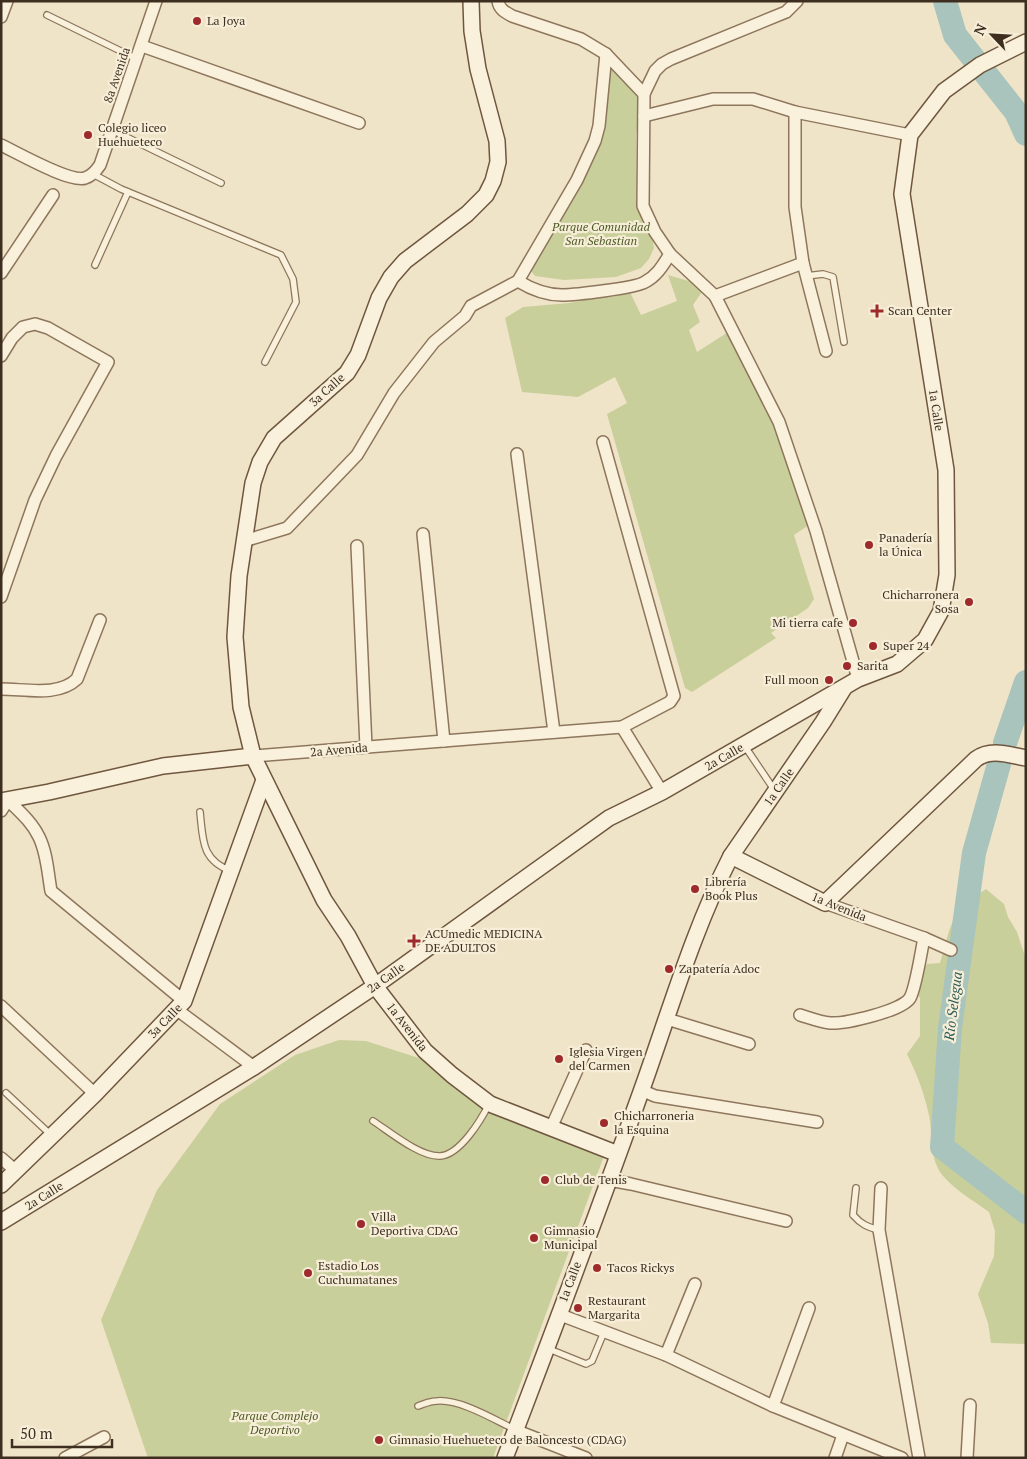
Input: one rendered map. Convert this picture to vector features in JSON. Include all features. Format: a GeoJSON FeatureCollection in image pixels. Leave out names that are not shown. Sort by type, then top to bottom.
{"type":"FeatureCollection","features":[{"type":"Feature","properties":{"kind":"main road","name":"3a Calle"},"geometry":{"type":"LineString","coordinates":[[253,756],[242,707],[235,637],[239,576],[255,476],[260,462],[274,438],[346,373],[358,355],[379,298],[391,277],[405,261],[467,214],[486,195],[493,181],[498,162],[498,141],[478,69],[472,30],[472,1]]}},
{"type":"Feature","properties":{"kind":"main road"},"geometry":{"type":"LineString","coordinates":[[910,135],[944,91],[976,68],[1026,42]]}},
{"type":"Feature","properties":{"kind":"main road","name":"1a Calle"},"geometry":{"type":"LineString","coordinates":[[505,1458],[609,1180],[709,902],[731,856],[852,682],[897,664],[925,640],[941,611],[947,575],[946,470],[902,194],[910,135]]}},
{"type":"Feature","properties":{"kind":"main road","name":"2a Calle"},"geometry":{"type":"LineString","coordinates":[[1,1222],[254,1067],[375,986],[609,818],[662,792],[852,682]]}},
{"type":"Feature","properties":{"kind":"main road"},"geometry":{"type":"LineString","coordinates":[[825,903],[984,753],[994,752],[1026,758]]}},
{"type":"Feature","properties":{"kind":"main road","name":"1a Avenida"},"geometry":{"type":"LineString","coordinates":[[253,756],[324,900],[348,936],[375,986],[425,1051],[452,1075],[490,1104],[618,1154]]}},
{"type":"Feature","properties":{"kind":"main road","name":"2a Avenida"},"geometry":{"type":"LineString","coordinates":[[4,804],[163,766],[253,756]]}},
{"type":"Feature","properties":{"kind":"main road","name":"3a Calle"},"geometry":{"type":"LineString","coordinates":[[1,1185],[95,1094],[180,1005],[264,780]]}},
{"type":"Feature","properties":{"kind":"main road","name":"1a Avenida"},"geometry":{"type":"LineString","coordinates":[[731,856],[825,903]]}},
{"type":"Feature","properties":{"kind":"street"},"geometry":{"type":"LineString","coordinates":[[1,16],[7,1]]}},
{"type":"Feature","properties":{"kind":"street","name":"8a Avenida"},"geometry":{"type":"LineString","coordinates":[[89,176],[100,165],[156,1]]}},
{"type":"Feature","properties":{"kind":"street"},"geometry":{"type":"LineString","coordinates":[[498,1],[499,6],[512,16],[581,39],[606,54],[644,94]]}},
{"type":"Feature","properties":{"kind":"street"},"geometry":{"type":"LineString","coordinates":[[797,1],[786,12],[662,64],[655,72],[644,94],[643,206],[655,232],[670,254],[715,296],[779,422],[816,531],[852,682]]}},
{"type":"Feature","properties":{"kind":"street"},"geometry":{"type":"LineString","coordinates":[[142,46],[359,124]]}},
{"type":"Feature","properties":{"kind":"street"},"geometry":{"type":"LineString","coordinates":[[244,541],[287,528],[357,455],[394,392],[434,342],[465,316],[471,306],[518,281],[577,180],[595,141],[599,126],[606,54]]}},
{"type":"Feature","properties":{"kind":"street"},"geometry":{"type":"LineString","coordinates":[[644,116],[713,99],[752,99],[795,112],[910,135]]}},
{"type":"Feature","properties":{"kind":"street"},"geometry":{"type":"LineString","coordinates":[[795,112],[795,207],[803,263],[826,350]]}},
{"type":"Feature","properties":{"kind":"street"},"geometry":{"type":"LineString","coordinates":[[1,145],[69,178],[89,176]]}},
{"type":"Feature","properties":{"kind":"street"},"geometry":{"type":"LineString","coordinates":[[1,273],[53,194]]}},
{"type":"Feature","properties":{"kind":"street"},"geometry":{"type":"LineString","coordinates":[[518,281],[532,289],[562,295],[618,289],[644,283],[658,273],[670,254]]}},
{"type":"Feature","properties":{"kind":"street"},"geometry":{"type":"LineString","coordinates":[[715,296],[803,263]]}},
{"type":"Feature","properties":{"kind":"street"},"geometry":{"type":"LineString","coordinates":[[1,356],[12,338],[23,327],[35,324],[48,328],[108,362],[56,456],[36,500],[1,597]]}},
{"type":"Feature","properties":{"kind":"street","name":"2a Avenida"},"geometry":{"type":"LineString","coordinates":[[253,756],[622,727],[673,699],[674,696],[603,442]]}},
{"type":"Feature","properties":{"kind":"street"},"geometry":{"type":"LineString","coordinates":[[517,454],[554,732]]}},
{"type":"Feature","properties":{"kind":"street"},"geometry":{"type":"LineString","coordinates":[[424,534],[444,741]]}},
{"type":"Feature","properties":{"kind":"street"},"geometry":{"type":"LineString","coordinates":[[357,546],[366,747]]}},
{"type":"Feature","properties":{"kind":"street"},"geometry":{"type":"LineString","coordinates":[[1,689],[59,690],[70,686],[77,679],[100,620]]}},
{"type":"Feature","properties":{"kind":"street"},"geometry":{"type":"LineString","coordinates":[[622,727],[662,792]]}},
{"type":"Feature","properties":{"kind":"street"},"geometry":{"type":"LineString","coordinates":[[4,804],[26,818],[39,837],[51,891],[180,1005],[254,1067]]}},
{"type":"Feature","properties":{"kind":"street","name":"1a Avenida"},"geometry":{"type":"LineString","coordinates":[[825,903],[924,938],[951,950]]}},
{"type":"Feature","properties":{"kind":"street"},"geometry":{"type":"LineString","coordinates":[[800,1015],[833,1023],[874,1016],[907,1002],[912,993],[924,938]]}},
{"type":"Feature","properties":{"kind":"street"},"geometry":{"type":"LineString","coordinates":[[1,1006],[95,1094]]}},
{"type":"Feature","properties":{"kind":"street"},"geometry":{"type":"LineString","coordinates":[[667,1019],[748,1044]]}},
{"type":"Feature","properties":{"kind":"street"},"geometry":{"type":"LineString","coordinates":[[551,1128],[586,1050]]}},
{"type":"Feature","properties":{"kind":"street"},"geometry":{"type":"LineString","coordinates":[[641,1090],[655,1096],[817,1122]]}},
{"type":"Feature","properties":{"kind":"street"},"geometry":{"type":"LineString","coordinates":[[1,1158],[16,1171]]}},
{"type":"Feature","properties":{"kind":"street"},"geometry":{"type":"LineString","coordinates":[[609,1180],[786,1222]]}},
{"type":"Feature","properties":{"kind":"street"},"geometry":{"type":"LineString","coordinates":[[881,1188],[879,1230],[919,1458]]}},
{"type":"Feature","properties":{"kind":"street"},"geometry":{"type":"LineString","coordinates":[[666,1356],[695,1284]]}},
{"type":"Feature","properties":{"kind":"street"},"geometry":{"type":"LineString","coordinates":[[773,1406],[809,1308]]}},
{"type":"Feature","properties":{"kind":"street"},"geometry":{"type":"LineString","coordinates":[[558,1314],[666,1356],[773,1406],[902,1458]]}},
{"type":"Feature","properties":{"kind":"street"},"geometry":{"type":"LineString","coordinates":[[967,1458],[970,1404]]}},
{"type":"Feature","properties":{"kind":"street"},"geometry":{"type":"LineString","coordinates":[[515,1430],[586,1458]]}},
{"type":"Feature","properties":{"kind":"street"},"geometry":{"type":"LineString","coordinates":[[835,1458],[843,1434]]}},
{"type":"Feature","properties":{"kind":"street"},"geometry":{"type":"LineString","coordinates":[[65,1458],[104,1437]]}},
{"type":"Feature","properties":{"kind":"lane"},"geometry":{"type":"LineString","coordinates":[[47,15],[137,59]]}},
{"type":"Feature","properties":{"kind":"lane"},"geometry":{"type":"LineString","coordinates":[[112,130],[221,183]]}},
{"type":"Feature","properties":{"kind":"lane"},"geometry":{"type":"LineString","coordinates":[[89,176],[281,255],[294,278],[296,302],[265,362]]}},
{"type":"Feature","properties":{"kind":"lane"},"geometry":{"type":"LineString","coordinates":[[96,265],[128,192]]}},
{"type":"Feature","properties":{"kind":"lane"},"geometry":{"type":"LineString","coordinates":[[806,276],[823,274],[833,277],[844,342]]}},
{"type":"Feature","properties":{"kind":"lane"},"geometry":{"type":"LineString","coordinates":[[744,745],[775,792]]}},
{"type":"Feature","properties":{"kind":"lane"},"geometry":{"type":"LineString","coordinates":[[200,812],[203,844],[211,858],[220,867],[231,871]]}},
{"type":"Feature","properties":{"kind":"lane"},"geometry":{"type":"LineString","coordinates":[[6,1093],[52,1136]]}},
{"type":"Feature","properties":{"kind":"lane"},"geometry":{"type":"LineString","coordinates":[[373,1121],[427,1154],[442,1156],[454,1150],[470,1135],[490,1104]]}},
{"type":"Feature","properties":{"kind":"lane"},"geometry":{"type":"LineString","coordinates":[[856,1188],[853,1214],[866,1227],[879,1230]]}},
{"type":"Feature","properties":{"kind":"lane"},"geometry":{"type":"LineString","coordinates":[[547,1348],[586,1364],[592,1361],[604,1332]]}},
{"type":"Feature","properties":{"kind":"lane"},"geometry":{"type":"LineString","coordinates":[[418,1406],[436,1401],[452,1402],[490,1417],[515,1430]]}},
{"type":"Feature","properties":{"kind":"green space","name":"Parque Comunidad San Sebastian"},"geometry":{"type":"Polygon","coordinates":[[[608,57],[642,93],[636,135],[636,200],[643,224],[652,235],[654,248],[649,259],[641,268],[616,277],[564,280],[535,276],[528,267],[581,182],[608,57]]]}},
{"type":"Feature","properties":{"kind":"green space"},"geometry":{"type":"Polygon","coordinates":[[[668,275],[706,286],[693,305],[700,322],[689,330],[697,352],[736,327],[812,523],[794,535],[814,599],[808,608],[771,633],[776,638],[692,692],[685,688],[607,414],[627,403],[615,377],[578,397],[522,392],[505,318],[523,307],[569,303],[607,296],[628,288],[641,315],[677,301],[668,275]]]}},
{"type":"Feature","properties":{"kind":"green space"},"geometry":{"type":"Polygon","coordinates":[[[986,889],[1004,904],[1008,917],[1017,932],[1026,959],[1026,1344],[991,1343],[988,1323],[978,1294],[994,1256],[995,1231],[989,1212],[954,1187],[939,1171],[932,1148],[929,1115],[925,1099],[907,1054],[920,1036],[920,998],[910,984],[927,964],[940,963],[958,908],[986,889]]]}},
{"type":"Feature","properties":{"kind":"green space","name":"Villa Deportiva CDAG"},"geometry":{"type":"Polygon","coordinates":[[[339,1040],[366,1041],[425,1060],[490,1106],[608,1145],[493,1458],[148,1458],[101,1320],[157,1190],[220,1104],[295,1055],[339,1040]]]}},
{"type":"Feature","properties":{"kind":"waterway"},"geometry":{"type":"LineString","coordinates":[[945,1],[955,35],[1016,112],[1026,134]]}},
{"type":"Feature","properties":{"kind":"waterway"},"geometry":{"type":"LineString","coordinates":[[1005,743],[1026,682]]}},
{"type":"Feature","properties":{"kind":"waterway","name":"Río Selegua"},"geometry":{"type":"LineString","coordinates":[[999,764],[974,853],[950,1028],[942,1147],[1026,1212]]}},
{"type":"Feature","properties":{"kind":"place","name":"La Joya"},"geometry":{"type":"Point","coordinates":[197,21]}},
{"type":"Feature","properties":{"kind":"place","name":"Colegio liceo Huehueteco"},"geometry":{"type":"Point","coordinates":[88,135]}},
{"type":"Feature","properties":{"kind":"place","name":"Scan Center"},"geometry":{"type":"Point","coordinates":[877,311]}},
{"type":"Feature","properties":{"kind":"place","name":"Panadería la Única"},"geometry":{"type":"Point","coordinates":[869,545]}},
{"type":"Feature","properties":{"kind":"place","name":"Chicharronera Sosa"},"geometry":{"type":"Point","coordinates":[969,602]}},
{"type":"Feature","properties":{"kind":"place","name":"Mi tierra cafe"},"geometry":{"type":"Point","coordinates":[853,623]}},
{"type":"Feature","properties":{"kind":"place","name":"Super 24"},"geometry":{"type":"Point","coordinates":[873,646]}},
{"type":"Feature","properties":{"kind":"place","name":"Sarita"},"geometry":{"type":"Point","coordinates":[847,666]}},
{"type":"Feature","properties":{"kind":"place","name":"Full moon"},"geometry":{"type":"Point","coordinates":[829,680]}},
{"type":"Feature","properties":{"kind":"place","name":"Librería Book Plus"},"geometry":{"type":"Point","coordinates":[695,889]}},
{"type":"Feature","properties":{"kind":"place","name":"ACUmedic MEDICINA DE ADULTOS"},"geometry":{"type":"Point","coordinates":[414,941]}},
{"type":"Feature","properties":{"kind":"place","name":"Zapatería Adoc"},"geometry":{"type":"Point","coordinates":[669,969]}},
{"type":"Feature","properties":{"kind":"place","name":"Iglesia Virgen del Carmen"},"geometry":{"type":"Point","coordinates":[559,1059]}},
{"type":"Feature","properties":{"kind":"place","name":"Chicharroneria la Esquina"},"geometry":{"type":"Point","coordinates":[604,1123]}},
{"type":"Feature","properties":{"kind":"place","name":"Club de Tenis"},"geometry":{"type":"Point","coordinates":[545,1180]}},
{"type":"Feature","properties":{"kind":"place","name":"Villa Deportiva CDAG"},"geometry":{"type":"Point","coordinates":[361,1224]}},
{"type":"Feature","properties":{"kind":"place","name":"Gimnasio Municipal"},"geometry":{"type":"Point","coordinates":[534,1238]}},
{"type":"Feature","properties":{"kind":"place","name":"Tacos Rickys"},"geometry":{"type":"Point","coordinates":[597,1268]}},
{"type":"Feature","properties":{"kind":"place","name":"Estadio Los Cuchumatanes"},"geometry":{"type":"Point","coordinates":[308,1273]}},
{"type":"Feature","properties":{"kind":"place","name":"Restaurant Margarita"},"geometry":{"type":"Point","coordinates":[578,1308]}},
{"type":"Feature","properties":{"kind":"place","name":"Gimnasio Huehueteco de Baloncesto (CDAG)"},"geometry":{"type":"Point","coordinates":[379,1440]}},
{"type":"Feature","properties":{"kind":"park label","name":"Parque Complejo Deportivo"},"geometry":{"type":"Point","coordinates":[275,1423]}}]}
